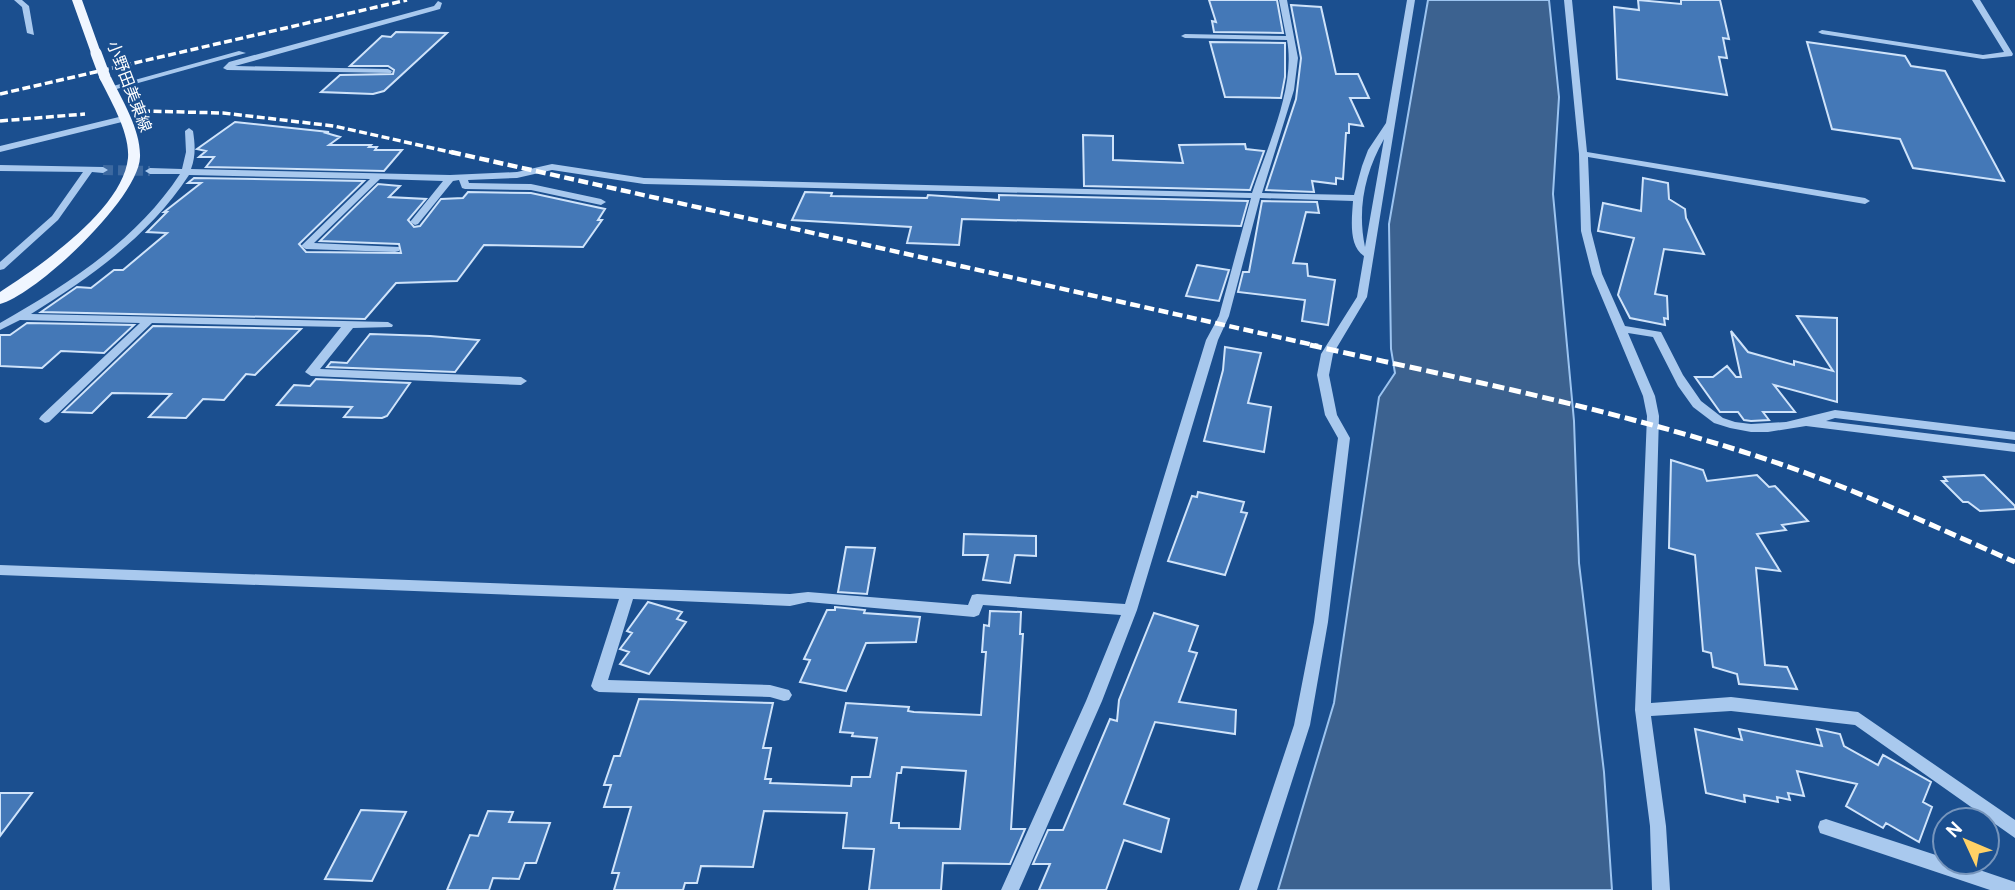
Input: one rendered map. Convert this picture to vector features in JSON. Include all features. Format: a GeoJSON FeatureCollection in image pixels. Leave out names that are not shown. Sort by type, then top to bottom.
{"type":"FeatureCollection","features":[{"type":"Feature","properties":{"kind":"main road","name":"小野田美東線"},"geometry":{"type":"LineString","coordinates":[[0,299],[81,238],[122,190],[131,173],[134,157],[123,119],[77,0]]}},
{"type":"Feature","properties":{"kind":"street"},"geometry":{"type":"LineString","coordinates":[[18,0],[25,6],[31,33]]}},
{"type":"Feature","properties":{"kind":"street"},"geometry":{"type":"LineString","coordinates":[[108,82],[449,0]]}},
{"type":"Feature","properties":{"kind":"street"},"geometry":{"type":"LineString","coordinates":[[1010,890],[1094,701],[1130,610],[1212,340],[1224,316],[1256,196],[1290,90],[1294,58],[1283,0]]}},
{"type":"Feature","properties":{"kind":"street"},"geometry":{"type":"LineString","coordinates":[[1248,890],[1301,725],[1321,622],[1344,438],[1331,415],[1323,375],[1327,354],[1363,297],[1411,0]]}},
{"type":"Feature","properties":{"kind":"street"},"geometry":{"type":"LineString","coordinates":[[1568,0],[1583,154],[1586,231],[1597,274],[1650,396],[1653,416],[1643,710],[1658,826],[1661,890]]}},
{"type":"Feature","properties":{"kind":"street"},"geometry":{"type":"LineString","coordinates":[[1822,32],[1983,57],[2012,55],[1976,0]]}},
{"type":"Feature","properties":{"kind":"street"},"geometry":{"type":"LineString","coordinates":[[388,71],[227,68],[437,7],[438,3]]}},
{"type":"Feature","properties":{"kind":"street"},"geometry":{"type":"LineString","coordinates":[[1185,36],[1290,38]]}},
{"type":"Feature","properties":{"kind":"street"},"geometry":{"type":"LineString","coordinates":[[0,149],[123,119]]}},
{"type":"Feature","properties":{"kind":"street"},"geometry":{"type":"LineString","coordinates":[[1370,256],[1361,250],[1357,238],[1359,198],[1369,152],[1393,120]]}},
{"type":"Feature","properties":{"kind":"street"},"geometry":{"type":"LineString","coordinates":[[0,327],[71,284],[142,226],[186,173],[191,154],[189,131]]}},
{"type":"Feature","properties":{"kind":"street"},"geometry":{"type":"LineString","coordinates":[[1583,154],[1864,201]]}},
{"type":"Feature","properties":{"kind":"street"},"geometry":{"type":"LineString","coordinates":[[150,172],[450,178],[517,175],[552,167],[644,181],[1359,198]]}},
{"type":"Feature","properties":{"kind":"street"},"geometry":{"type":"LineString","coordinates":[[0,168],[103,170]]}},
{"type":"Feature","properties":{"kind":"street"},"geometry":{"type":"LineString","coordinates":[[0,267],[55,218],[89,170]]}},
{"type":"Feature","properties":{"kind":"street"},"geometry":{"type":"LineString","coordinates":[[377,177],[306,246],[395,248]]}},
{"type":"Feature","properties":{"kind":"street"},"geometry":{"type":"LineString","coordinates":[[463,177],[465,186],[531,187],[601,202]]}},
{"type":"Feature","properties":{"kind":"street"},"geometry":{"type":"LineString","coordinates":[[415,222],[450,178]]}},
{"type":"Feature","properties":{"kind":"street"},"geometry":{"type":"LineString","coordinates":[[20,317],[388,325]]}},
{"type":"Feature","properties":{"kind":"street"},"geometry":{"type":"LineString","coordinates":[[45,419],[149,320]]}},
{"type":"Feature","properties":{"kind":"street"},"geometry":{"type":"LineString","coordinates":[[349,325],[311,372],[521,381]]}},
{"type":"Feature","properties":{"kind":"street"},"geometry":{"type":"LineString","coordinates":[[1622,329],[1657,334],[1692,398],[1705,412],[1723,424],[1753,427],[1809,423],[2015,448]]}},
{"type":"Feature","properties":{"kind":"street"},"geometry":{"type":"LineString","coordinates":[[1809,423],[1835,414],[2015,436]]}},
{"type":"Feature","properties":{"kind":"street"},"geometry":{"type":"LineString","coordinates":[[0,570],[790,600],[808,597],[974,611],[976,599],[1130,610]]}},
{"type":"Feature","properties":{"kind":"street"},"geometry":{"type":"LineString","coordinates":[[628,593],[598,686],[770,691],[784,695]]}},
{"type":"Feature","properties":{"kind":"street"},"geometry":{"type":"LineString","coordinates":[[1643,710],[1731,704],[1858,719],[2015,830]]}},
{"type":"Feature","properties":{"kind":"street"},"geometry":{"type":"LineString","coordinates":[[1826,827],[2015,890]]}},
{"type":"Feature","properties":{"kind":"water"},"geometry":{"type":"Polygon","coordinates":[[[1428,0],[1549,0],[1559,97],[1553,194],[1574,421],[1579,563],[1604,772],[1612,890],[1278,890],[1334,703],[1379,397],[1395,373],[1391,349],[1389,224],[1428,0]]]}},
{"type":"Feature","properties":{"kind":"building"},"geometry":{"type":"Polygon","coordinates":[[[1209,0],[1277,0],[1283,33],[1214,32],[1212,21],[1216,22],[1209,0]]]}},
{"type":"Feature","properties":{"kind":"building"},"geometry":{"type":"Polygon","coordinates":[[[1638,0],[1681,4],[1681,0],[1720,0],[1729,39],[1723,38],[1727,58],[1719,57],[1727,95],[1617,79],[1614,7],[1639,10],[1638,0]]]}},
{"type":"Feature","properties":{"kind":"building"},"geometry":{"type":"Polygon","coordinates":[[[1291,5],[1321,7],[1336,74],[1358,74],[1369,98],[1350,98],[1363,126],[1349,124],[1343,179],[1336,178],[1336,184],[1312,181],[1314,192],[1266,190],[1296,99],[1301,58],[1291,5]]]}},
{"type":"Feature","properties":{"kind":"building"},"geometry":{"type":"Polygon","coordinates":[[[396,32],[447,33],[384,91],[373,94],[321,92],[340,75],[393,74],[394,70],[388,66],[350,66],[382,36],[391,37],[396,32]]]}},
{"type":"Feature","properties":{"kind":"building"},"geometry":{"type":"Polygon","coordinates":[[[1210,42],[1285,43],[1285,77],[1281,98],[1225,97],[1210,42]]]}},
{"type":"Feature","properties":{"kind":"building"},"geometry":{"type":"Polygon","coordinates":[[[1807,42],[1905,56],[1911,66],[1945,71],[2004,181],[1913,168],[1900,139],[1832,129],[1807,42]]]}},
{"type":"Feature","properties":{"kind":"building"},"geometry":{"type":"Polygon","coordinates":[[[235,122],[329,132],[326,133],[340,137],[329,145],[371,145],[369,147],[377,147],[375,150],[402,150],[384,171],[206,167],[214,157],[199,157],[206,151],[197,149],[235,122]]]}},
{"type":"Feature","properties":{"kind":"building"},"geometry":{"type":"Polygon","coordinates":[[[1083,135],[1113,136],[1113,160],[1183,163],[1179,145],[1245,144],[1246,149],[1264,151],[1250,190],[1084,186],[1083,135]]]}},
{"type":"Feature","properties":{"kind":"building"},"geometry":{"type":"Polygon","coordinates":[[[194,178],[364,181],[299,244],[306,252],[401,253],[399,244],[320,241],[378,184],[400,186],[389,197],[426,199],[408,220],[414,227],[420,226],[441,199],[463,198],[468,192],[531,193],[605,209],[598,220],[602,220],[583,247],[484,245],[457,281],[396,283],[365,319],[41,312],[77,287],[91,288],[114,270],[123,270],[167,233],[147,232],[167,212],[164,212],[201,183],[188,183],[194,178]]]}},
{"type":"Feature","properties":{"kind":"building"},"geometry":{"type":"Polygon","coordinates":[[[1643,178],[1668,183],[1669,199],[1685,209],[1686,218],[1704,254],[1664,249],[1655,294],[1667,296],[1668,319],[1664,318],[1665,325],[1630,318],[1618,295],[1634,238],[1598,231],[1603,203],[1641,211],[1643,178]]]}},
{"type":"Feature","properties":{"kind":"building"},"geometry":{"type":"Polygon","coordinates":[[[805,192],[832,193],[831,196],[927,198],[928,195],[999,200],[999,195],[1248,201],[1241,226],[962,219],[959,245],[907,243],[911,227],[792,220],[805,192]]]}},
{"type":"Feature","properties":{"kind":"building"},"geometry":{"type":"Polygon","coordinates":[[[1262,201],[1317,202],[1319,213],[1306,212],[1293,263],[1307,264],[1308,276],[1335,280],[1328,325],[1302,321],[1305,300],[1238,292],[1243,272],[1249,272],[1262,201]]]}},
{"type":"Feature","properties":{"kind":"building"},"geometry":{"type":"Polygon","coordinates":[[[1197,265],[1229,270],[1219,301],[1186,296],[1197,265]]]}},
{"type":"Feature","properties":{"kind":"building"},"geometry":{"type":"Polygon","coordinates":[[[1797,316],[1837,318],[1837,402],[1774,385],[1795,412],[1763,412],[1769,420],[1751,421],[1744,420],[1738,412],[1720,412],[1695,377],[1713,377],[1727,366],[1736,377],[1741,377],[1731,331],[1748,352],[1794,365],[1794,361],[1833,371],[1797,316]]]}},
{"type":"Feature","properties":{"kind":"building"},"geometry":{"type":"Polygon","coordinates":[[[27,323],[134,325],[104,353],[61,351],[42,368],[0,366],[0,335],[10,335],[27,323]]]}},
{"type":"Feature","properties":{"kind":"building"},"geometry":{"type":"Polygon","coordinates":[[[153,326],[301,329],[255,375],[246,374],[224,400],[203,399],[186,418],[149,417],[171,394],[112,393],[92,413],[63,412],[153,326]]]}},
{"type":"Feature","properties":{"kind":"building"},"geometry":{"type":"Polygon","coordinates":[[[370,334],[479,340],[455,372],[327,367],[331,362],[347,363],[370,334]]]}},
{"type":"Feature","properties":{"kind":"building"},"geometry":{"type":"Polygon","coordinates":[[[1225,347],[1261,353],[1248,403],[1271,407],[1264,452],[1204,441],[1223,370],[1225,347]]]}},
{"type":"Feature","properties":{"kind":"building"},"geometry":{"type":"Polygon","coordinates":[[[316,379],[410,383],[387,416],[382,418],[344,417],[352,407],[277,405],[294,385],[310,386],[316,379]]]}},
{"type":"Feature","properties":{"kind":"building"},"geometry":{"type":"Polygon","coordinates":[[[1671,460],[1703,470],[1707,481],[1757,475],[1769,487],[1775,486],[1808,521],[1782,525],[1786,530],[1757,534],[1780,571],[1756,568],[1765,665],[1787,667],[1797,689],[1739,684],[1737,674],[1713,667],[1711,653],[1703,651],[1695,555],[1669,548],[1671,460]]]}},
{"type":"Feature","properties":{"kind":"building"},"geometry":{"type":"Polygon","coordinates":[[[1984,475],[2015,509],[1980,511],[1968,502],[1963,502],[1942,481],[1947,481],[1944,477],[1984,475]]]}},
{"type":"Feature","properties":{"kind":"building"},"geometry":{"type":"Polygon","coordinates":[[[1198,492],[1244,502],[1241,512],[1247,513],[1225,575],[1168,561],[1192,496],[1197,497],[1198,492]]]}},
{"type":"Feature","properties":{"kind":"building"},"geometry":{"type":"Polygon","coordinates":[[[964,534],[1036,536],[1036,556],[1015,555],[1010,583],[983,580],[988,555],[963,555],[964,534]]]}},
{"type":"Feature","properties":{"kind":"building"},"geometry":{"type":"Polygon","coordinates":[[[846,547],[875,548],[867,594],[838,592],[846,547]]]}},
{"type":"Feature","properties":{"kind":"building"},"geometry":{"type":"Polygon","coordinates":[[[648,602],[682,612],[677,619],[686,622],[649,674],[620,664],[629,652],[620,649],[632,633],[627,631],[648,602]]]}},
{"type":"Feature","properties":{"kind":"building"},"geometry":{"type":"Polygon","coordinates":[[[835,607],[865,610],[864,613],[920,617],[916,642],[866,643],[846,691],[800,682],[810,660],[804,659],[827,610],[835,610],[835,607]]]}},
{"type":"Feature","properties":{"kind":"building"},"geometry":{"type":"Polygon","coordinates":[[[990,611],[1021,612],[1020,634],[1023,634],[1011,829],[1025,829],[1010,864],[943,863],[941,890],[869,890],[874,849],[843,848],[847,813],[764,811],[753,867],[701,866],[697,883],[685,883],[683,890],[614,890],[619,873],[612,873],[631,807],[604,807],[611,785],[604,785],[614,756],[620,756],[639,699],[773,703],[763,748],[771,748],[765,779],[771,779],[770,783],[851,786],[852,777],[870,777],[877,738],[840,732],[846,703],[909,707],[908,711],[914,712],[981,715],[986,652],[982,652],[984,625],[989,626],[990,611]],[[902,767],[901,773],[897,773],[891,823],[899,823],[899,828],[960,829],[966,771],[902,767]]]}},
{"type":"Feature","properties":{"kind":"building"},"geometry":{"type":"Polygon","coordinates":[[[1154,613],[1198,626],[1189,651],[1197,653],[1179,702],[1236,710],[1235,734],[1155,722],[1124,804],[1169,819],[1161,852],[1124,840],[1106,890],[1039,890],[1050,864],[1033,864],[1048,830],[1063,830],[1110,719],[1117,721],[1119,700],[1154,613]]]}},
{"type":"Feature","properties":{"kind":"building"},"geometry":{"type":"Polygon","coordinates":[[[1695,729],[1742,740],[1739,729],[1822,746],[1817,729],[1840,734],[1844,746],[1878,765],[1883,755],[1931,782],[1923,802],[1931,806],[1931,810],[1919,842],[1886,823],[1883,828],[1846,806],[1857,784],[1797,771],[1804,796],[1788,793],[1790,800],[1777,797],[1778,802],[1744,795],[1745,802],[1706,793],[1695,729]]]}},
{"type":"Feature","properties":{"kind":"building"},"geometry":{"type":"Polygon","coordinates":[[[0,793],[32,793],[0,836],[0,793]]]}},
{"type":"Feature","properties":{"kind":"building"},"geometry":{"type":"Polygon","coordinates":[[[361,810],[406,812],[372,881],[325,879],[361,810]]]}},
{"type":"Feature","properties":{"kind":"building"},"geometry":{"type":"Polygon","coordinates":[[[488,811],[513,812],[509,822],[550,823],[536,863],[525,863],[519,879],[493,878],[489,890],[447,890],[470,835],[478,836],[488,811]]]}},
{"type":"Feature","properties":{"kind":"tunnel"},"geometry":{"type":"LineString","coordinates":[[103,170],[150,171]]}},
{"type":"Feature","properties":{"kind":"railway"},"geometry":{"type":"LineString","coordinates":[[0,94],[407,0]]}},
{"type":"Feature","properties":{"kind":"railway"},"geometry":{"type":"LineString","coordinates":[[142,111],[223,113],[334,126],[459,154]]}},
{"type":"Feature","properties":{"kind":"railway"},"geometry":{"type":"LineString","coordinates":[[0,121],[85,114]]}},
{"type":"Feature","properties":{"kind":"railway"},"geometry":{"type":"LineString","coordinates":[[451,152],[1318,346]]}},
{"type":"Feature","properties":{"kind":"railway"},"geometry":{"type":"LineString","coordinates":[[1310,345],[1551,399],[1730,448],[1846,489],[2015,562]]}}]}
